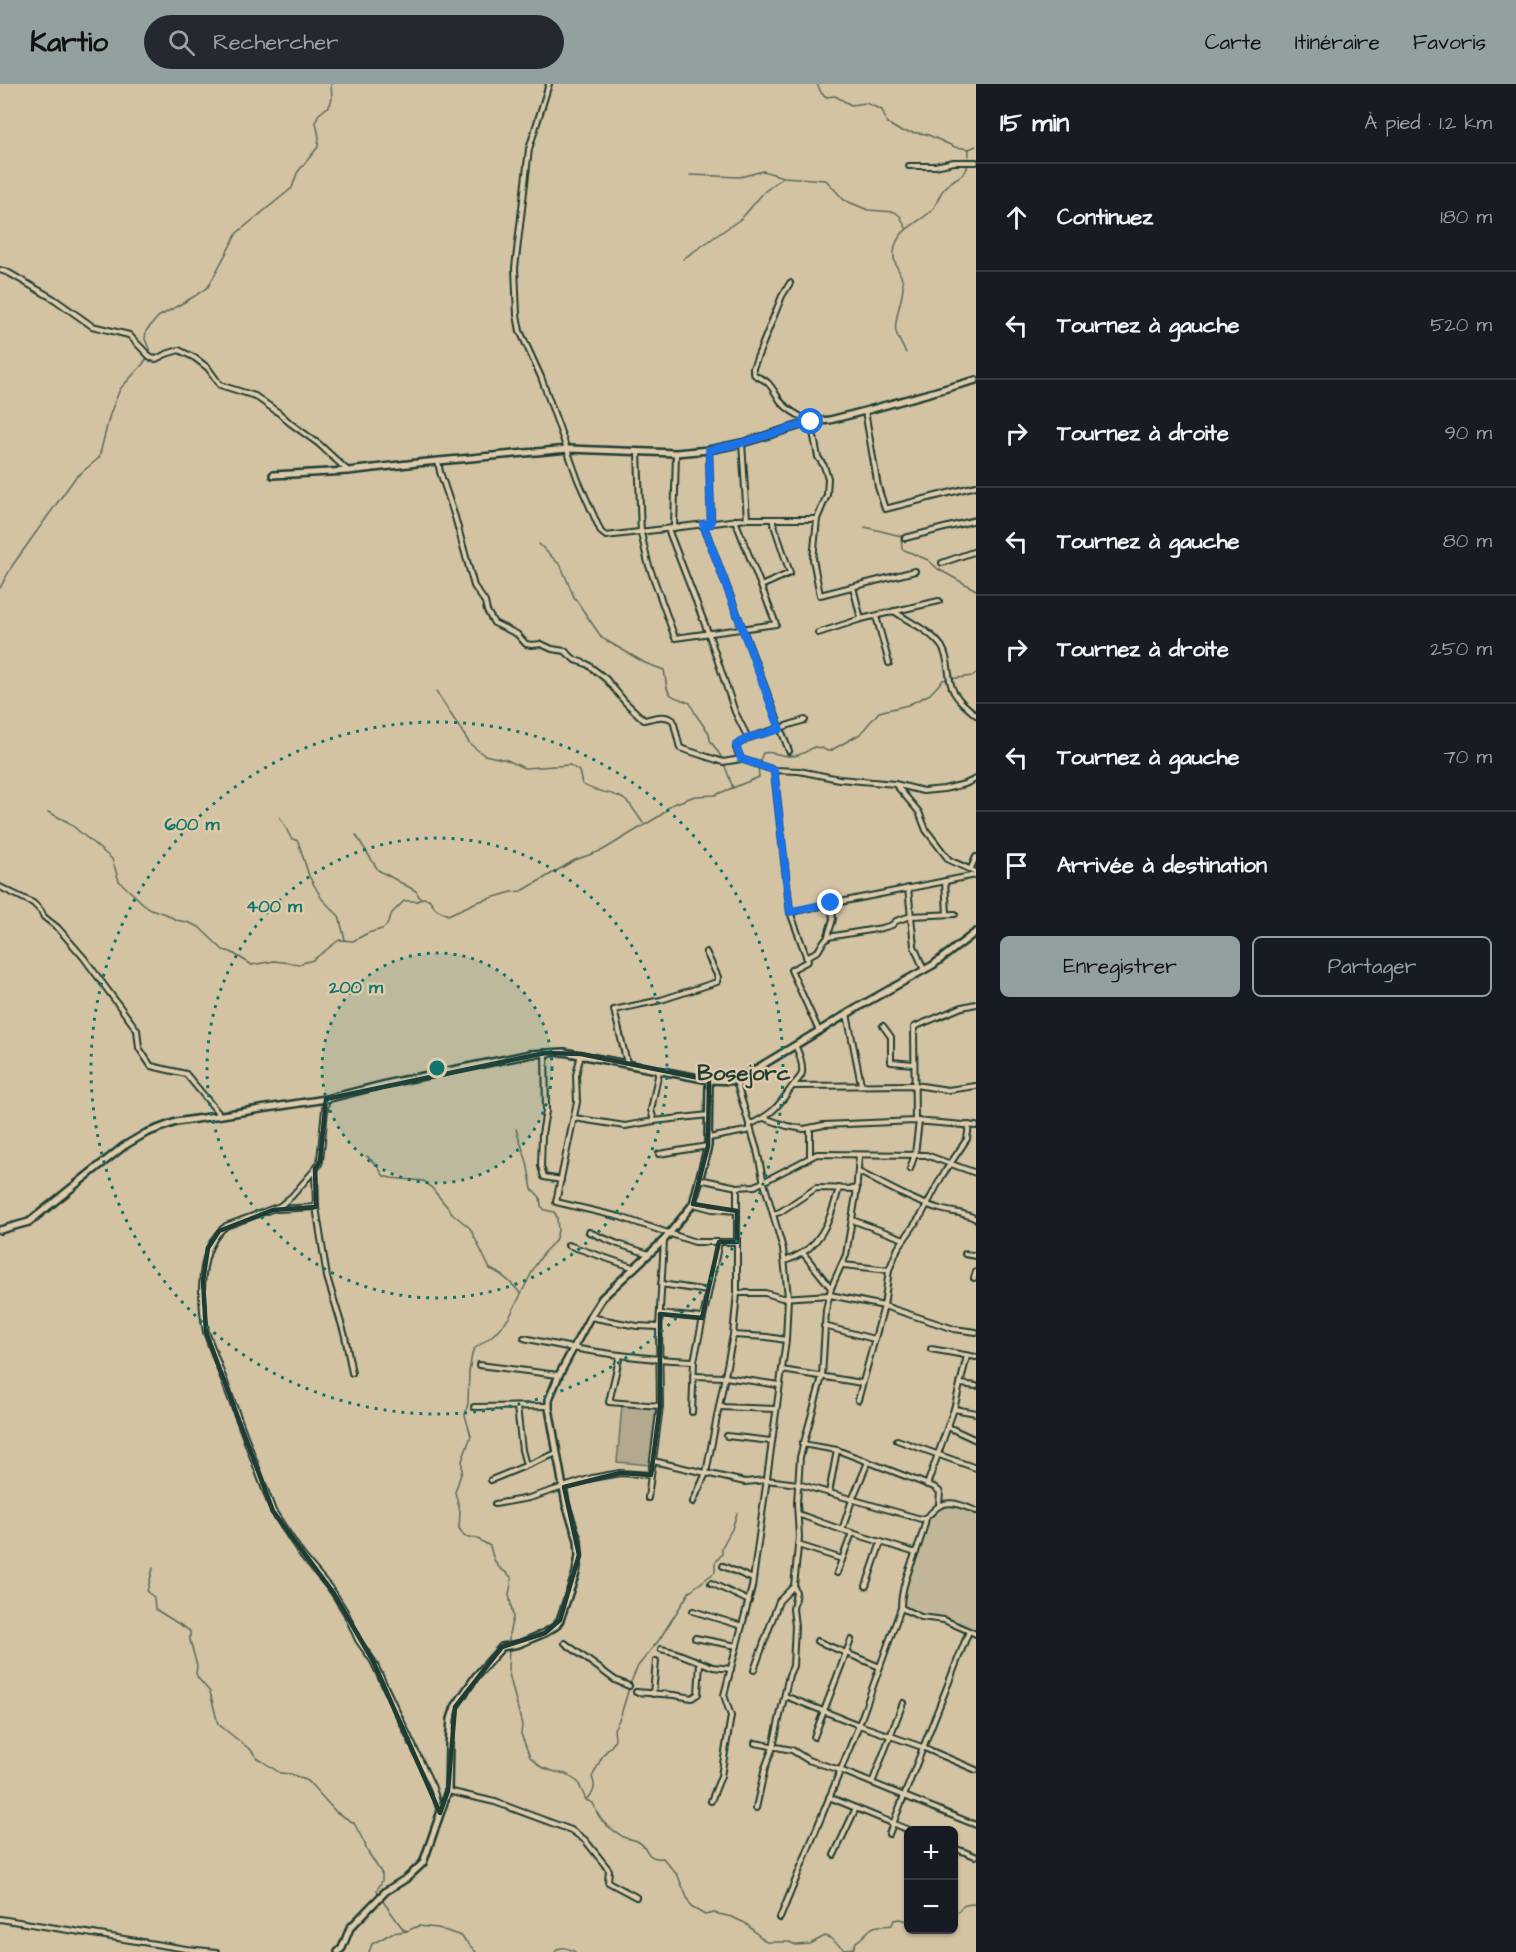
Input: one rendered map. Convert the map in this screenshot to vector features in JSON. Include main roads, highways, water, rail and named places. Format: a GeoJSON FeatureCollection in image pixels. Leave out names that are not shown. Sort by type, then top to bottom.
{"type":"FeatureCollection","features":[{"type":"Feature","properties":{"kind":"waterway"},"geometry":{"type":"LineString","coordinates":[[0,588],[12,566],[75,478],[99,458],[110,414],[120,389],[143,364],[150,351],[145,339],[146,331],[158,317],[208,287],[237,233],[292,188],[297,173],[318,147],[316,122],[318,115],[330,105],[331,84]]}},
{"type":"Feature","properties":{"kind":"waterway"},"geometry":{"type":"LineString","coordinates":[[817,84],[822,94],[827,97],[835,96],[851,105],[866,103],[882,110],[887,123],[900,131],[926,134],[955,147],[969,149],[976,146]]}},
{"type":"Feature","properties":{"kind":"waterway"},"geometry":{"type":"LineString","coordinates":[[906,353],[895,327],[903,287],[894,257],[896,244],[903,233],[932,210],[944,189],[965,172],[969,149]]}},
{"type":"Feature","properties":{"kind":"waterway"},"geometry":{"type":"LineString","coordinates":[[690,175],[740,177],[763,171],[783,177],[826,180],[844,200],[868,210],[895,212],[900,216],[906,228]]}},
{"type":"Feature","properties":{"kind":"waterway"},"geometry":{"type":"LineString","coordinates":[[683,259],[742,218],[764,192],[783,177]]}},
{"type":"Feature","properties":{"kind":"waterway"},"geometry":{"type":"LineString","coordinates":[[865,527],[901,536],[902,549],[928,560],[938,569],[976,590]]}},
{"type":"Feature","properties":{"kind":"waterway"},"geometry":{"type":"LineString","coordinates":[[539,544],[561,566],[574,597],[602,638],[645,663],[664,670],[667,689],[671,695],[690,703],[709,733],[710,740],[722,758],[733,788]]}},
{"type":"Feature","properties":{"kind":"waterway"},"geometry":{"type":"LineString","coordinates":[[48,812],[68,822],[112,859],[119,881],[148,908],[199,927],[223,950],[231,952],[252,965],[274,961],[299,964],[313,960],[339,940],[353,941],[382,929],[387,925],[392,913],[404,901],[429,899],[436,909],[448,915],[477,902],[522,891],[575,860],[603,850],[661,815],[671,805],[695,796],[715,795],[759,777],[758,765],[763,753],[795,756],[814,747],[830,751],[860,734],[879,712],[908,705],[930,694],[943,680],[972,676],[976,673]]}},
{"type":"Feature","properties":{"kind":"waterway"},"geometry":{"type":"LineString","coordinates":[[436,691],[470,744],[484,755],[507,760],[524,768],[570,765],[579,771],[582,784],[624,799],[643,823]]}},
{"type":"Feature","properties":{"kind":"waterway"},"geometry":{"type":"LineString","coordinates":[[280,817],[291,838],[298,841],[309,876],[322,899],[339,916],[345,940]]}},
{"type":"Feature","properties":{"kind":"waterway"},"geometry":{"type":"LineString","coordinates":[[356,835],[378,870],[416,891],[420,898]]}},
{"type":"Feature","properties":{"kind":"waterway"},"geometry":{"type":"LineString","coordinates":[[509,1642],[513,1617],[509,1594],[512,1579],[497,1564],[490,1546],[476,1538],[464,1536],[459,1528],[460,1511],[455,1492],[471,1436],[465,1415],[472,1354],[474,1349],[492,1336],[509,1318],[535,1266],[555,1241],[558,1231],[557,1217],[554,1212],[545,1210],[541,1206],[540,1197],[532,1189],[527,1162],[516,1129]]}},
{"type":"Feature","properties":{"kind":"waterway"},"geometry":{"type":"LineString","coordinates":[[367,1156],[384,1176],[424,1181],[431,1187],[453,1214],[470,1228],[490,1269],[506,1279],[520,1293]]}},
{"type":"Feature","properties":{"kind":"waterway"},"geometry":{"type":"LineString","coordinates":[[630,1684],[638,1666],[659,1640],[690,1591],[715,1572],[715,1563],[722,1554],[722,1547],[732,1529],[737,1513]]}},
{"type":"Feature","properties":{"kind":"waterway"},"geometry":{"type":"LineString","coordinates":[[153,1568],[147,1592],[154,1597],[155,1609],[190,1631],[197,1666],[196,1674],[210,1692],[218,1724],[252,1751],[256,1757],[280,1773],[291,1774],[308,1781],[336,1812],[354,1823],[366,1849],[382,1874],[382,1881],[377,1890],[379,1896]]}},
{"type":"Feature","properties":{"kind":"waterway"},"geometry":{"type":"LineString","coordinates":[[509,1647],[508,1670],[522,1725],[521,1734],[530,1757],[541,1767],[566,1774],[578,1782],[586,1800],[593,1803],[604,1823],[623,1837],[635,1840],[644,1846],[653,1857],[663,1858],[678,1876],[691,1907],[705,1915],[714,1913],[745,1923],[766,1942],[810,1944],[825,1936],[844,1949],[853,1948]]}},
{"type":"Feature","properties":{"kind":"waterway"},"geometry":{"type":"LineString","coordinates":[[586,1799],[594,1790],[592,1777],[603,1755],[613,1744],[614,1729],[620,1718],[629,1688]]}},
{"type":"Feature","properties":{"kind":"waterway"},"geometry":{"type":"LineString","coordinates":[[382,1900],[403,1929],[407,1931]]}},
{"type":"Feature","properties":{"kind":"waterway"},"geometry":{"type":"LineString","coordinates":[[958,1912],[964,1906],[976,1904]]}},
{"type":"Feature","properties":{"kind":"waterway"},"geometry":{"type":"LineString","coordinates":[[852,1952],[856,1942],[872,1928],[892,1925],[894,1920],[904,1920]]}},
{"type":"Feature","properties":{"kind":"waterway"},"geometry":{"type":"LineString","coordinates":[[369,1952],[372,1944],[392,1933],[407,1931],[418,1926],[438,1928],[461,1936],[476,1952]]}},
{"type":"Feature","properties":{"kind":"waterway"},"geometry":{"type":"LineString","coordinates":[[555,1952],[562,1948],[575,1952]]}},
{"type":"Feature","properties":{"kind":"district","name":"Bosejorc"},"geometry":{"type":"Point","coordinates":[744,1073]}}]}
